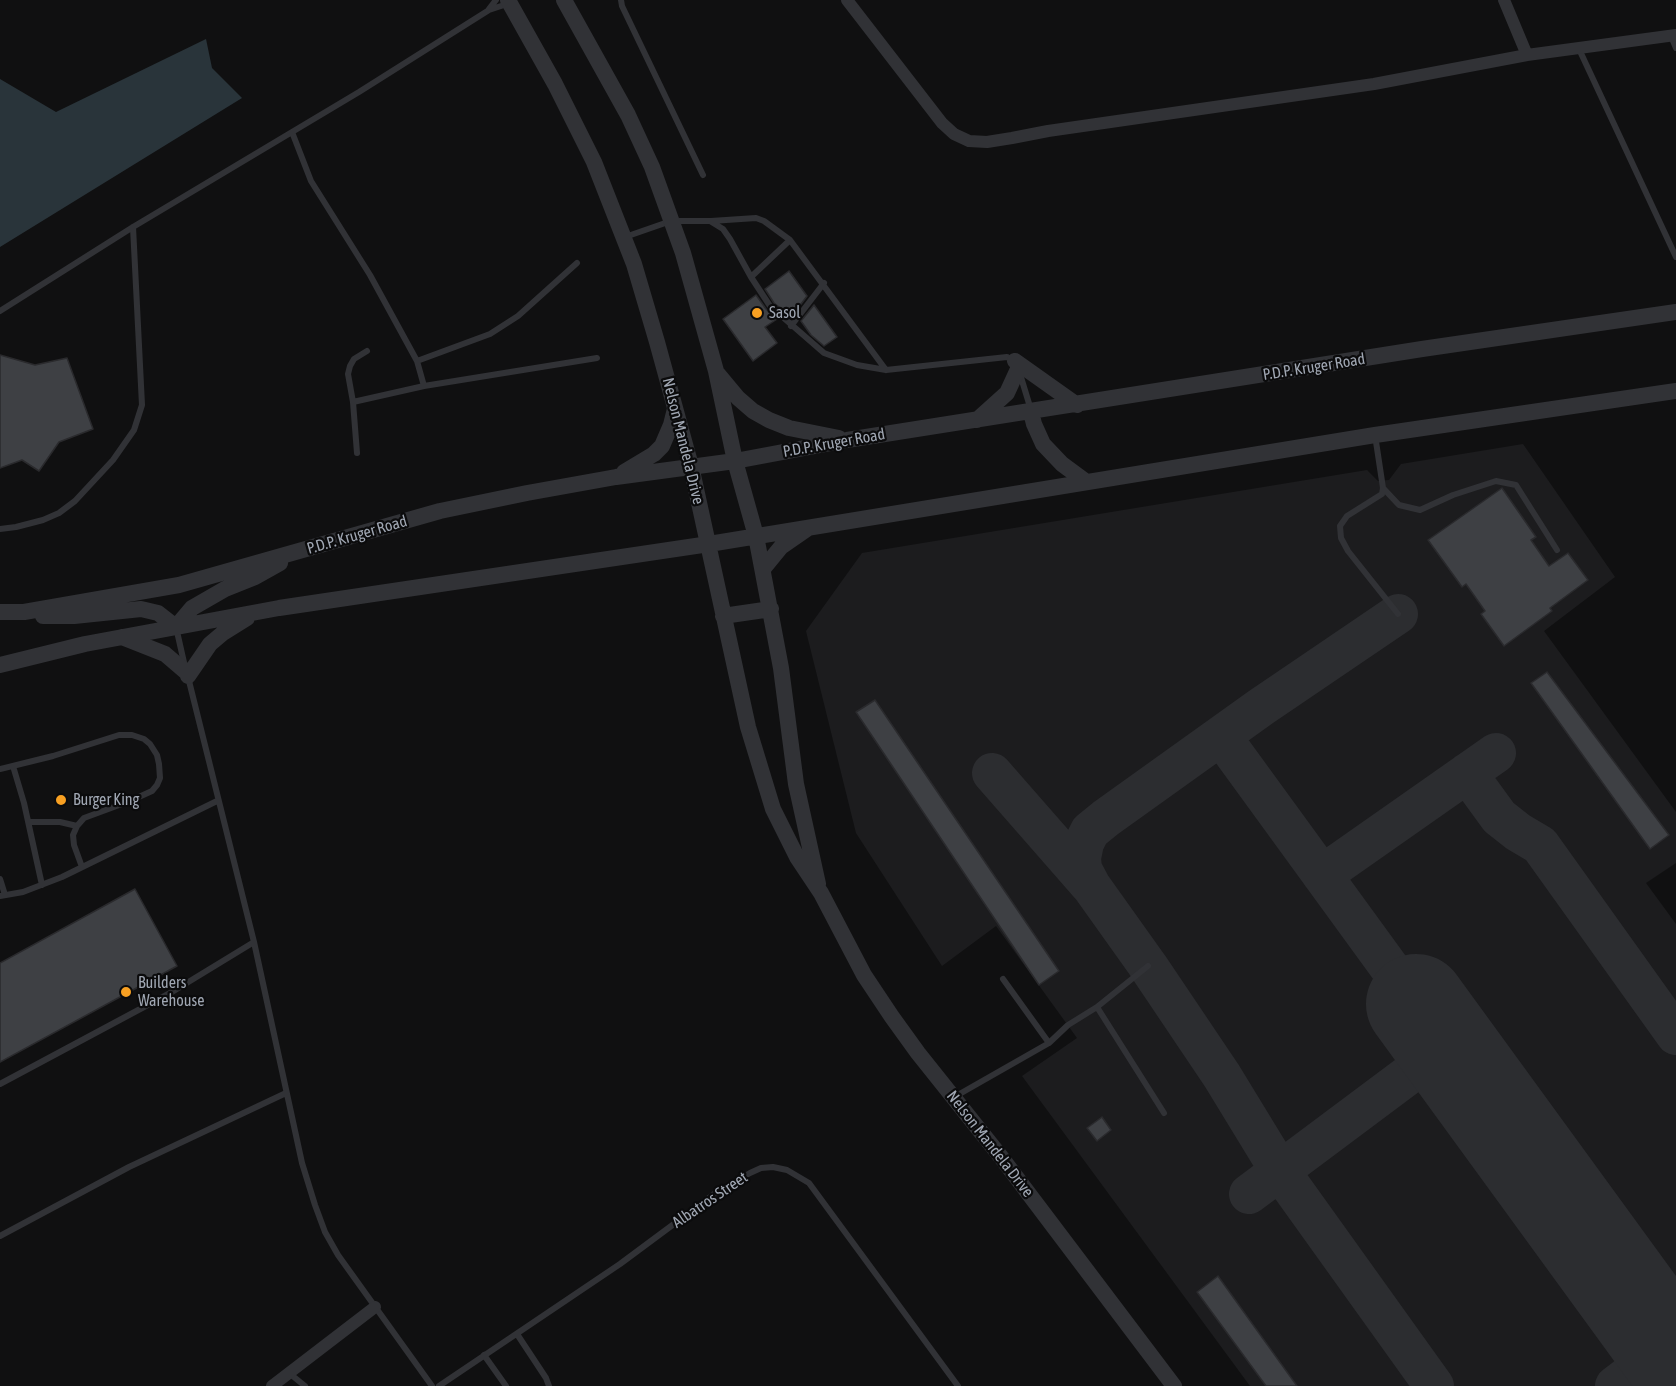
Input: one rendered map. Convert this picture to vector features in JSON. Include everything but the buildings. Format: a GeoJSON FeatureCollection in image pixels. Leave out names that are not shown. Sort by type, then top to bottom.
{"type":"FeatureCollection","features":[{"type":"Feature","properties":{"kind":"street","name":"Nelson Mandela Drive"},"geometry":{"type":"LineString","coordinates":[[564,0],[628,116],[652,167],[683,253],[716,371],[735,461],[756,536],[781,668],[796,784],[820,893]]}},
{"type":"Feature","properties":{"kind":"street"},"geometry":{"type":"LineString","coordinates":[[847,0],[942,123],[954,134],[969,141],[987,142],[1048,131],[1374,84],[1527,55],[1674,40]]}},
{"type":"Feature","properties":{"kind":"street"},"geometry":{"type":"LineString","coordinates":[[1504,0],[1527,55]]}},
{"type":"Feature","properties":{"kind":"street","name":"Nelson Mandela Drive"},"geometry":{"type":"LineString","coordinates":[[508,1],[555,84],[594,162],[624,237],[657,342],[691,466],[748,727],[773,809],[870,983],[918,1053],[1001,1157],[1174,1386]]}},
{"type":"Feature","properties":{"kind":"street","name":"P.D.P. Kruger Road"},"geometry":{"type":"LineString","coordinates":[[0,612],[24,612],[179,585],[440,511],[616,477],[735,461],[847,440],[1422,349],[1676,312]]}},
{"type":"Feature","properties":{"kind":"street"},"geometry":{"type":"LineString","coordinates":[[977,420],[1007,393],[1016,365],[1077,405]]}},
{"type":"Feature","properties":{"kind":"street"},"geometry":{"type":"LineString","coordinates":[[716,371],[738,398],[753,411],[769,420],[789,428],[847,440]]}},
{"type":"Feature","properties":{"kind":"street"},"geometry":{"type":"LineString","coordinates":[[0,665],[122,637],[255,612],[709,544],[1375,435],[1676,391]]}},
{"type":"Feature","properties":{"kind":"street"},"geometry":{"type":"LineString","coordinates":[[616,477],[643,461],[662,446],[675,408]]}},
{"type":"Feature","properties":{"kind":"street"},"geometry":{"type":"LineString","coordinates":[[1031,412],[1043,444],[1062,464],[1085,481]]}},
{"type":"Feature","properties":{"kind":"street"},"geometry":{"type":"LineString","coordinates":[[763,569],[781,548],[810,527]]}},
{"type":"Feature","properties":{"kind":"street"},"geometry":{"type":"LineString","coordinates":[[176,627],[192,608],[225,589],[271,569],[290,554]]}},
{"type":"Feature","properties":{"kind":"street"},"geometry":{"type":"LineString","coordinates":[[24,612],[54,617],[141,609],[158,613],[176,627]]}},
{"type":"Feature","properties":{"kind":"street"},"geometry":{"type":"LineString","coordinates":[[723,616],[771,609]]}},
{"type":"Feature","properties":{"kind":"street"},"geometry":{"type":"LineString","coordinates":[[122,637],[165,654],[187,674],[210,644],[255,612]]}},
{"type":"Feature","properties":{"kind":"street"},"geometry":{"type":"LineString","coordinates":[[272,1386],[375,1307]]}},
{"type":"Feature","properties":{"kind":"lane"},"geometry":{"type":"LineString","coordinates":[[621,0],[704,176]]}},
{"type":"Feature","properties":{"kind":"lane"},"geometry":{"type":"LineString","coordinates":[[0,311],[133,226],[292,132],[489,10],[508,1]]}},
{"type":"Feature","properties":{"kind":"lane"},"geometry":{"type":"LineString","coordinates":[[489,10],[508,1]]}},
{"type":"Feature","properties":{"kind":"lane"},"geometry":{"type":"LineString","coordinates":[[1579,49],[1676,257]]}},
{"type":"Feature","properties":{"kind":"lane"},"geometry":{"type":"LineString","coordinates":[[292,132],[311,181],[370,275],[417,361],[424,387]]}},
{"type":"Feature","properties":{"kind":"lane"},"geometry":{"type":"LineString","coordinates":[[624,237],[671,221],[756,218],[764,221],[790,240],[886,370]]}},
{"type":"Feature","properties":{"kind":"lane"},"geometry":{"type":"LineString","coordinates":[[710,221],[723,229],[770,306],[824,353],[857,365],[886,370],[1006,357],[1016,365],[1031,412]]}},
{"type":"Feature","properties":{"kind":"lane"},"geometry":{"type":"LineString","coordinates":[[0,529],[34,522],[59,513],[75,501],[112,460],[134,430],[142,405],[133,226]]}},
{"type":"Feature","properties":{"kind":"lane"},"geometry":{"type":"LineString","coordinates":[[751,277],[790,240]]}},
{"type":"Feature","properties":{"kind":"lane"},"geometry":{"type":"LineString","coordinates":[[417,361],[490,334],[518,316],[577,263]]}},
{"type":"Feature","properties":{"kind":"lane"},"geometry":{"type":"LineString","coordinates":[[791,326],[824,284]]}},
{"type":"Feature","properties":{"kind":"lane"},"geometry":{"type":"LineString","coordinates":[[357,453],[348,374],[354,359],[367,351]]}},
{"type":"Feature","properties":{"kind":"lane"},"geometry":{"type":"LineString","coordinates":[[353,402],[424,387],[597,358]]}},
{"type":"Feature","properties":{"kind":"lane"},"geometry":{"type":"LineString","coordinates":[[1375,435],[1382,494],[1347,516],[1340,526],[1341,538],[1348,551],[1398,614]]}},
{"type":"Feature","properties":{"kind":"lane"},"geometry":{"type":"LineString","coordinates":[[1383,488],[1399,505],[1420,510],[1453,495],[1496,481],[1516,485],[1557,550]]}},
{"type":"Feature","properties":{"kind":"lane"},"geometry":{"type":"LineString","coordinates":[[176,627],[217,801],[254,942],[302,1163],[325,1232],[338,1255],[432,1386]]}},
{"type":"Feature","properties":{"kind":"lane"},"geometry":{"type":"LineString","coordinates":[[0,769],[119,735],[132,735],[150,744],[157,755],[159,764],[160,778],[157,785],[152,791],[84,819],[77,826],[74,845],[82,867]]}},
{"type":"Feature","properties":{"kind":"lane"},"geometry":{"type":"LineString","coordinates":[[14,766],[42,885]]}},
{"type":"Feature","properties":{"kind":"lane"},"geometry":{"type":"LineString","coordinates":[[0,879],[2,896],[42,885],[217,801]]}},
{"type":"Feature","properties":{"kind":"lane"},"geometry":{"type":"LineString","coordinates":[[28,822],[60,822],[77,826]]}},
{"type":"Feature","properties":{"kind":"lane"},"geometry":{"type":"LineString","coordinates":[[0,1084],[171,992],[254,942]]}},
{"type":"Feature","properties":{"kind":"lane"},"geometry":{"type":"LineString","coordinates":[[954,1098],[1049,1043],[1068,1025],[1097,1007],[1148,966]]}},
{"type":"Feature","properties":{"kind":"lane"},"geometry":{"type":"LineString","coordinates":[[1004,979],[1049,1043]]}},
{"type":"Feature","properties":{"kind":"lane"},"geometry":{"type":"LineString","coordinates":[[1097,1007],[1164,1113]]}},
{"type":"Feature","properties":{"kind":"lane"},"geometry":{"type":"LineString","coordinates":[[0,1236],[129,1167],[286,1093]]}},
{"type":"Feature","properties":{"kind":"lane","name":"Albatros Street"},"geometry":{"type":"LineString","coordinates":[[439,1386],[620,1264],[717,1192],[761,1168],[773,1167],[787,1170],[808,1183],[958,1386]]}},
{"type":"Feature","properties":{"kind":"lane"},"geometry":{"type":"LineString","coordinates":[[517,1334],[549,1386]]}},
{"type":"Feature","properties":{"kind":"lane"},"geometry":{"type":"LineString","coordinates":[[484,1355],[506,1386]]}},
{"type":"Feature","properties":{"kind":"lane"},"geometry":{"type":"LineString","coordinates":[[288,1373],[305,1386]]}},
{"type":"Feature","properties":{"kind":"shaded area"},"geometry":{"type":"Polygon","coordinates":[[[206,39],[212,68],[242,98],[0,247],[0,79],[56,112],[206,39]]]}},
{"type":"Feature","properties":{"kind":"shaded area"},"geometry":{"type":"Polygon","coordinates":[[[1523,444],[1615,577],[1544,631],[1676,812],[1676,863],[1646,883],[1676,924],[1676,1386],[1250,1386],[1022,1076],[1077,1038],[996,926],[942,966],[856,833],[806,631],[862,553],[1367,470],[1378,481],[1389,480],[1401,464],[1523,444]]]}},
{"type":"Feature","properties":{"kind":"taxiway"},"geometry":{"type":"LineString","coordinates":[[1398,614],[1261,707],[1106,818],[1090,831],[1084,843],[1081,858],[1082,869],[1091,886],[1222,1076],[1280,1171],[1434,1386]]}},
{"type":"Feature","properties":{"kind":"taxiway"},"geometry":{"type":"LineString","coordinates":[[1221,736],[1416,1004]]}},
{"type":"Feature","properties":{"kind":"taxiway"},"geometry":{"type":"LineString","coordinates":[[1322,875],[1496,753]]}},
{"type":"Feature","properties":{"kind":"taxiway"},"geometry":{"type":"LineString","coordinates":[[992,773],[1090,885]]}},
{"type":"Feature","properties":{"kind":"taxiway"},"geometry":{"type":"LineString","coordinates":[[1467,773],[1499,817],[1540,845],[1676,1035]]}},
{"type":"Feature","properties":{"kind":"taxiway"},"geometry":{"type":"LineString","coordinates":[[1249,1194],[1447,1046]]}},
{"type":"Feature","properties":{"kind":"taxiway"},"geometry":{"type":"LineString","coordinates":[[1615,1386],[1666,1347]]}},
{"type":"Feature","properties":{"kind":"runway"},"geometry":{"type":"LineString","coordinates":[[1416,1004],[1676,1361]]}},
{"type":"Feature","properties":{"kind":"place","name":"Sasol"},"geometry":{"type":"Point","coordinates":[757,313]}},
{"type":"Feature","properties":{"kind":"place","name":"Burger King"},"geometry":{"type":"Point","coordinates":[61,800]}},
{"type":"Feature","properties":{"kind":"place","name":"Builders Warehouse"},"geometry":{"type":"Point","coordinates":[126,992]}}]}
